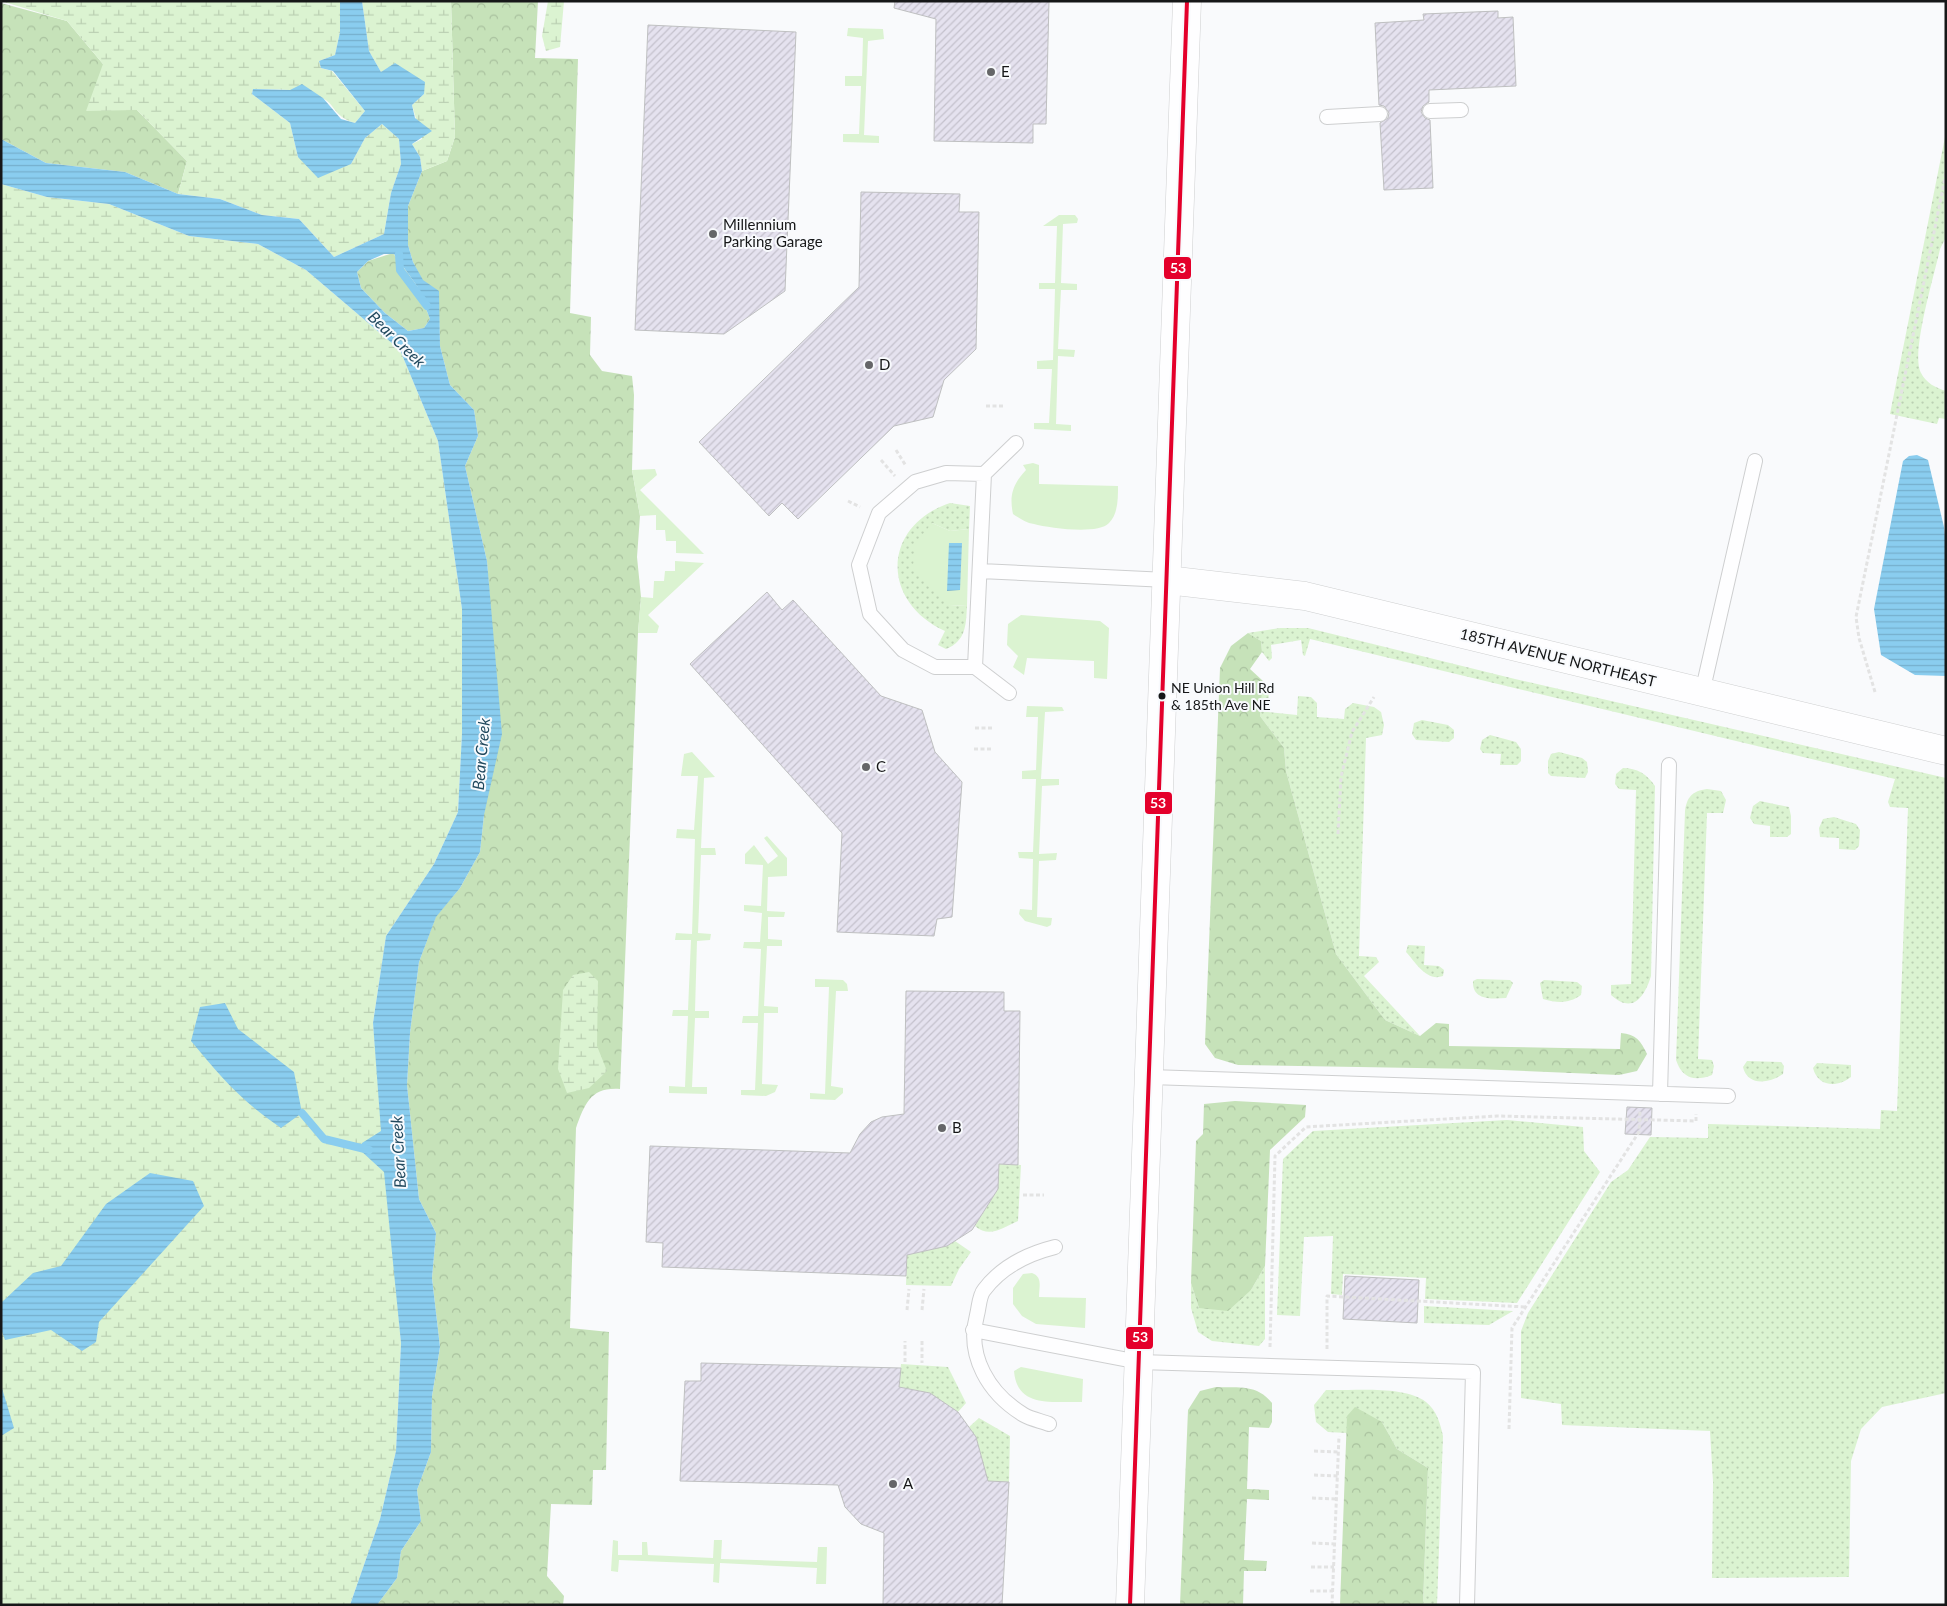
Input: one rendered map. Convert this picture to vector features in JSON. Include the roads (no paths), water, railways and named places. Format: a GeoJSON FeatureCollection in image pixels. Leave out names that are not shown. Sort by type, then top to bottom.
{"type":"FeatureCollection","features":[{"type":"Feature","properties":{"kind":"main road"},"geometry":{"type":"LineString","coordinates":[[1130,1605],[1188,1]]}},
{"type":"Feature","properties":{"kind":"main road","name":"185TH AVENUE NORTHEAST"},"geometry":{"type":"LineString","coordinates":[[1167,580],[1305,596],[1946,751]]}},
{"type":"Feature","properties":{"kind":"lane"},"geometry":{"type":"LineString","coordinates":[[1430,111],[1461,110]]}},
{"type":"Feature","properties":{"kind":"lane"},"geometry":{"type":"LineString","coordinates":[[1327,117],[1380,114]]}},
{"type":"Feature","properties":{"kind":"lane"},"geometry":{"type":"LineString","coordinates":[[975,667],[984,474],[1016,443]]}},
{"type":"Feature","properties":{"kind":"lane"},"geometry":{"type":"LineString","coordinates":[[1702,693],[1755,461]]}},
{"type":"Feature","properties":{"kind":"lane"},"geometry":{"type":"LineString","coordinates":[[984,474],[946,473],[915,482],[879,513],[859,565],[870,614],[902,650],[935,667],[975,667],[1009,693]]}},
{"type":"Feature","properties":{"kind":"lane"},"geometry":{"type":"LineString","coordinates":[[980,571],[1167,580]]}},
{"type":"Feature","properties":{"kind":"lane"},"geometry":{"type":"LineString","coordinates":[[1660,1094],[1669,766]]}},
{"type":"Feature","properties":{"kind":"lane"},"geometry":{"type":"LineString","coordinates":[[1150,1077],[1728,1096]]}},
{"type":"Feature","properties":{"kind":"lane"},"geometry":{"type":"LineString","coordinates":[[1049,1424],[1025,1416],[995,1391],[980,1369],[973,1330],[983,1291],[1003,1270],[1031,1253],[1055,1247]]}},
{"type":"Feature","properties":{"kind":"lane"},"geometry":{"type":"LineString","coordinates":[[973,1330],[1138,1362],[1270,1368],[1473,1372],[1467,1605]]}},
{"type":"Feature","properties":{"kind":"water","name":"Bear Creek"},"geometry":{"type":"Polygon","coordinates":[[[340,1],[362,1],[369,51],[381,72],[395,63],[425,82],[424,94],[412,105],[415,118],[432,131],[412,144],[420,157],[422,171],[408,206],[408,245],[413,262],[423,280],[439,291],[440,346],[450,385],[474,410],[478,436],[465,466],[487,561],[502,734],[484,815],[480,852],[460,888],[436,917],[419,962],[410,1033],[407,1085],[419,1199],[436,1233],[432,1278],[440,1347],[432,1396],[431,1452],[417,1490],[421,1521],[401,1551],[397,1578],[377,1605],[350,1605],[380,1519],[396,1451],[401,1343],[384,1172],[360,1150],[362,1143],[381,1131],[373,1023],[386,936],[434,864],[458,812],[462,733],[462,609],[438,441],[400,350],[306,270],[258,244],[189,236],[109,204],[47,197],[1,184],[1,139],[46,163],[125,172],[178,194],[220,199],[262,215],[299,219],[334,257],[384,234],[391,193],[401,164],[399,139],[382,124],[365,138],[351,164],[318,178],[298,157],[290,123],[252,94],[253,89],[290,90],[302,84],[323,98],[341,119],[355,123],[365,111],[333,71],[321,68],[319,61],[335,55],[340,32],[340,1]],[[384,254],[368,261],[357,272],[361,288],[385,313],[408,331],[424,328],[430,319],[417,286],[394,254],[384,254]]]}},
{"type":"Feature","properties":{"kind":"water"},"geometry":{"type":"Polygon","coordinates":[[[1917,455],[1928,460],[1944,527],[1946,545],[1946,676],[1915,675],[1881,655],[1874,609],[1903,461],[1909,456],[1917,455]]]}},
{"type":"Feature","properties":{"kind":"water"},"geometry":{"type":"Polygon","coordinates":[[[949,543],[962,543],[960,590],[947,591],[949,543]]]}},
{"type":"Feature","properties":{"kind":"water"},"geometry":{"type":"Polygon","coordinates":[[[225,1003],[238,1029],[294,1072],[302,1113],[281,1128],[254,1108],[232,1088],[191,1041],[200,1007],[225,1003]]]}},
{"type":"Feature","properties":{"kind":"water"},"geometry":{"type":"Polygon","coordinates":[[[150,1173],[193,1181],[204,1206],[99,1322],[96,1342],[82,1351],[51,1330],[5,1340],[1,1329],[1,1303],[33,1273],[61,1266],[106,1204],[150,1173]]]}},
{"type":"Feature","properties":{"kind":"water"},"geometry":{"type":"Polygon","coordinates":[[[1,1385],[14,1428],[1,1436],[1,1385]]]}},
{"type":"Feature","properties":{"kind":"waterway"},"geometry":{"type":"LineString","coordinates":[[399,254],[400,270],[427,306]]}},
{"type":"Feature","properties":{"kind":"waterway"},"geometry":{"type":"LineString","coordinates":[[302,1113],[324,1139],[369,1150]]}},
{"type":"Feature","properties":{"kind":"place","name":"E"},"geometry":{"type":"Point","coordinates":[991,72]}},
{"type":"Feature","properties":{"kind":"place","name":"Millennium Parking Garage"},"geometry":{"type":"Point","coordinates":[713,234]}},
{"type":"Feature","properties":{"kind":"place","name":"D"},"geometry":{"type":"Point","coordinates":[869,365]}},
{"type":"Feature","properties":{"kind":"place","name":"NE Union Hill Rd & 185th Ave NE"},"geometry":{"type":"Point","coordinates":[1162,696]}},
{"type":"Feature","properties":{"kind":"place","name":"C"},"geometry":{"type":"Point","coordinates":[866,767]}},
{"type":"Feature","properties":{"kind":"place","name":"B"},"geometry":{"type":"Point","coordinates":[942,1128]}},
{"type":"Feature","properties":{"kind":"place","name":"A"},"geometry":{"type":"Point","coordinates":[893,1484]}}]}
